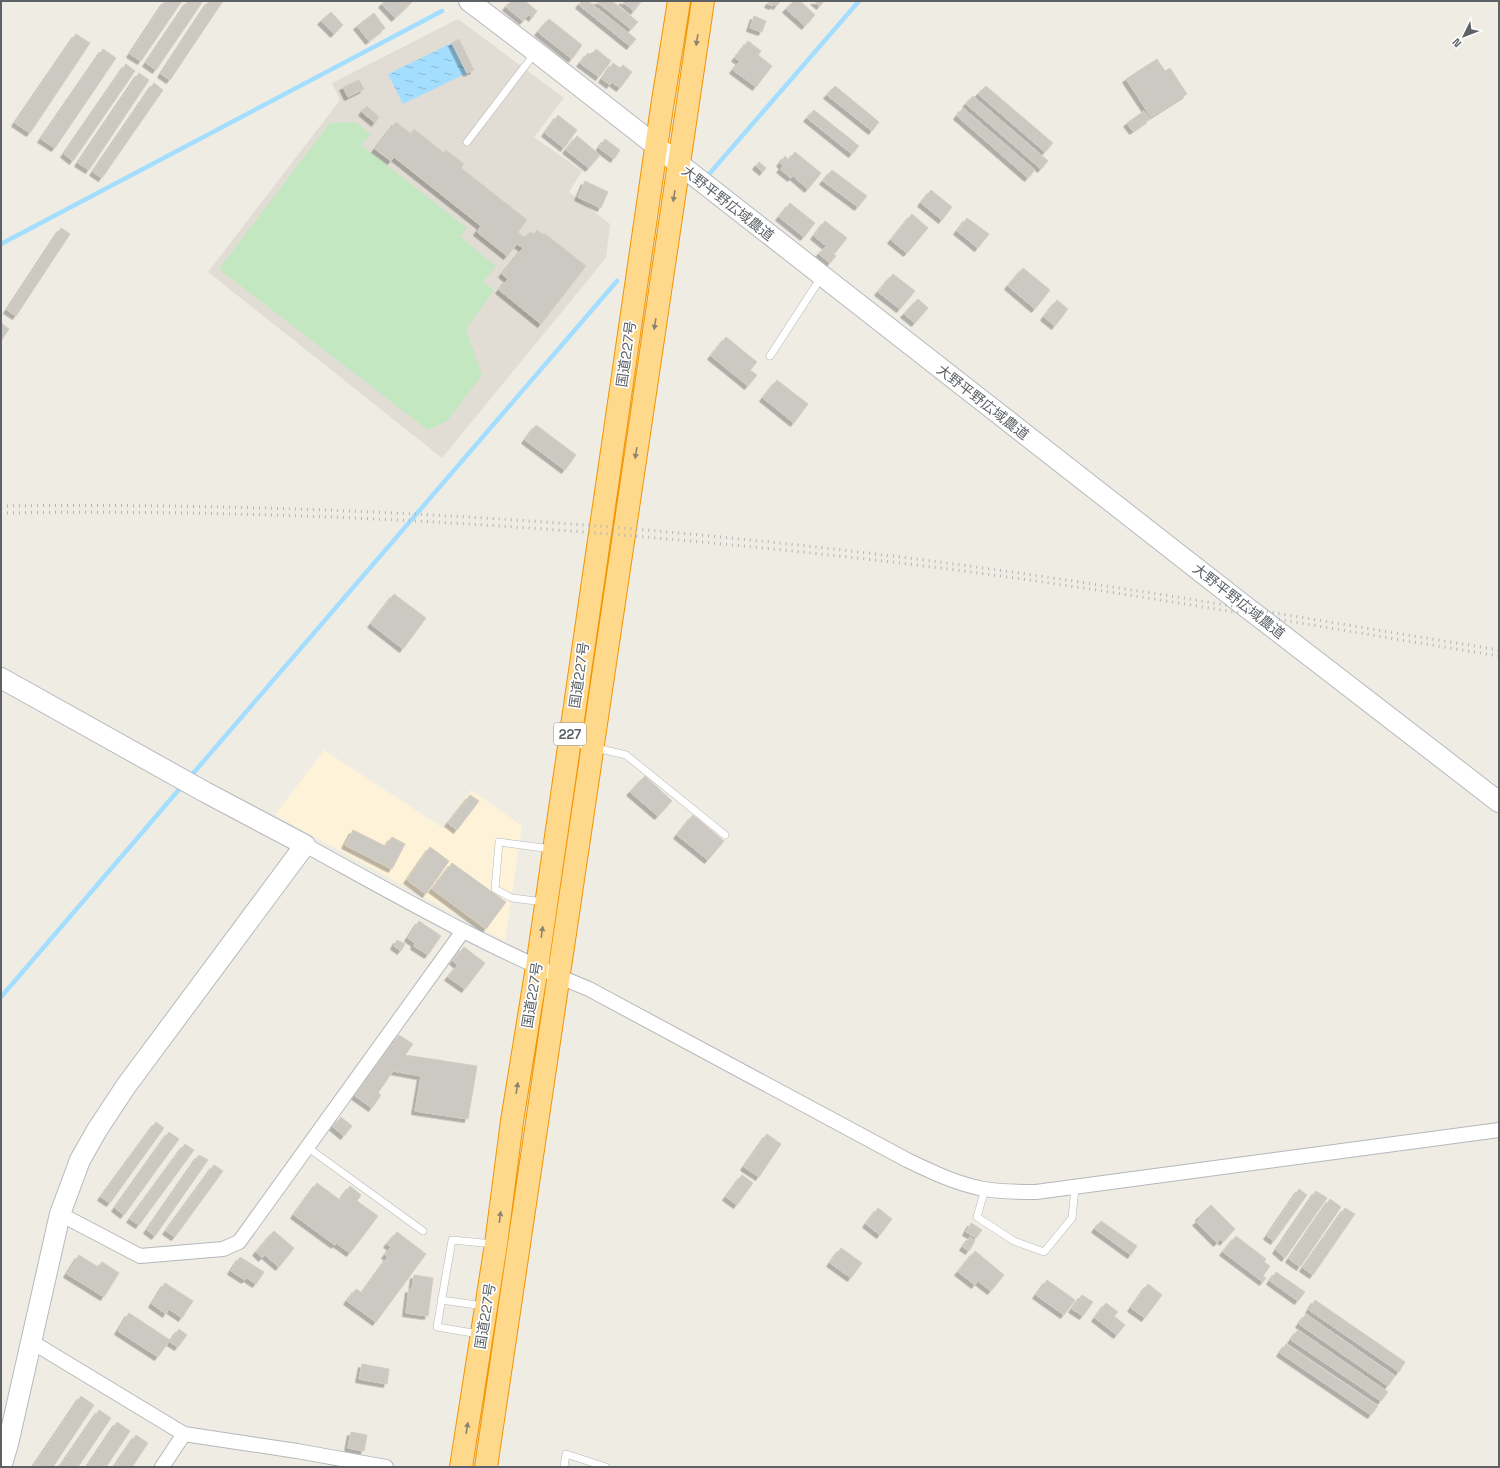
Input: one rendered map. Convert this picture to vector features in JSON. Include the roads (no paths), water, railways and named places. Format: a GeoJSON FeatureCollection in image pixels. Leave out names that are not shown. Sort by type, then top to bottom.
{"type":"FeatureCollection","features":[{"type":"Feature","properties":{"kind":"highway","name":"国道227号"},"geometry":{"type":"LineString","coordinates":[[486,1467],[487,1376],[481,1334],[496,1244],[512,1121],[537,967],[656,146],[679,1]]}},
{"type":"Feature","properties":{"kind":"highway","name":"国道227号"},"geometry":{"type":"LineString","coordinates":[[461,1467],[487,1376],[558,976],[703,1]]}},
{"type":"Feature","properties":{"kind":"street","name":"大野平野広域農道"},"geometry":{"type":"LineString","coordinates":[[469,1],[1499,802]]}},
{"type":"Feature","properties":{"kind":"street"},"geometry":{"type":"LineString","coordinates":[[1,678],[201,790],[306,845],[463,931],[537,967],[589,989],[907,1160],[953,1181],[985,1189],[1009,1192],[1036,1192],[1075,1188],[1326,1152],[1499,1130]]}},
{"type":"Feature","properties":{"kind":"street"},"geometry":{"type":"LineString","coordinates":[[1,1467],[8,1444],[32,1342],[60,1214],[80,1160],[97,1130],[126,1086],[306,845]]}},
{"type":"Feature","properties":{"kind":"street"},"geometry":{"type":"LineString","coordinates":[[60,1214],[140,1256],[223,1249],[240,1242],[463,931]]}},
{"type":"Feature","properties":{"kind":"street"},"geometry":{"type":"LineString","coordinates":[[32,1342],[184,1434],[297,1450],[386,1467]]}},
{"type":"Feature","properties":{"kind":"street"},"geometry":{"type":"LineString","coordinates":[[162,1467],[184,1434]]}},
{"type":"Feature","properties":{"kind":"lane"},"geometry":{"type":"LineString","coordinates":[[467,142],[536,52]]}},
{"type":"Feature","properties":{"kind":"lane"},"geometry":{"type":"LineString","coordinates":[[770,356],[822,276]]}},
{"type":"Feature","properties":{"kind":"lane"},"geometry":{"type":"LineString","coordinates":[[569,742],[626,755],[725,835]]}},
{"type":"Feature","properties":{"kind":"lane"},"geometry":{"type":"LineString","coordinates":[[546,902],[512,898],[495,889],[500,842],[554,850]]}},
{"type":"Feature","properties":{"kind":"lane"},"geometry":{"type":"LineString","coordinates":[[307,1147],[423,1231]]}},
{"type":"Feature","properties":{"kind":"lane"},"geometry":{"type":"LineString","coordinates":[[985,1189],[977,1217],[1014,1241],[1044,1252],[1072,1218],[1075,1188]]}},
{"type":"Feature","properties":{"kind":"lane"},"geometry":{"type":"LineString","coordinates":[[481,1334],[437,1327],[441,1300],[452,1240],[496,1244]]}},
{"type":"Feature","properties":{"kind":"lane"},"geometry":{"type":"LineString","coordinates":[[441,1300],[486,1307]]}},
{"type":"Feature","properties":{"kind":"lane"},"geometry":{"type":"LineString","coordinates":[[564,1467],[566,1454],[606,1467]]}},
{"type":"Feature","properties":{"kind":"water"},"geometry":{"type":"Polygon","coordinates":[[[452,43],[467,73],[403,104],[388,74],[452,43]]]}},
{"type":"Feature","properties":{"kind":"waterway"},"geometry":{"type":"LineString","coordinates":[[710,173],[859,1]]}},
{"type":"Feature","properties":{"kind":"waterway"},"geometry":{"type":"LineString","coordinates":[[1,244],[442,11]]}},
{"type":"Feature","properties":{"kind":"waterway"},"geometry":{"type":"LineString","coordinates":[[190,777],[617,281]]}},
{"type":"Feature","properties":{"kind":"waterway"},"geometry":{"type":"LineString","coordinates":[[1,997],[182,786]]}},
{"type":"Feature","properties":{"kind":"railway"},"geometry":{"type":"LineString","coordinates":[[1,506],[228,507],[342,511],[455,516],[682,533],[908,558],[1056,578],[1499,650]]}},
{"type":"Feature","properties":{"kind":"railway"},"geometry":{"type":"LineString","coordinates":[[1,513],[114,512],[339,517],[564,530],[676,540],[900,563],[1050,583],[1200,606],[1499,656]]}}]}
